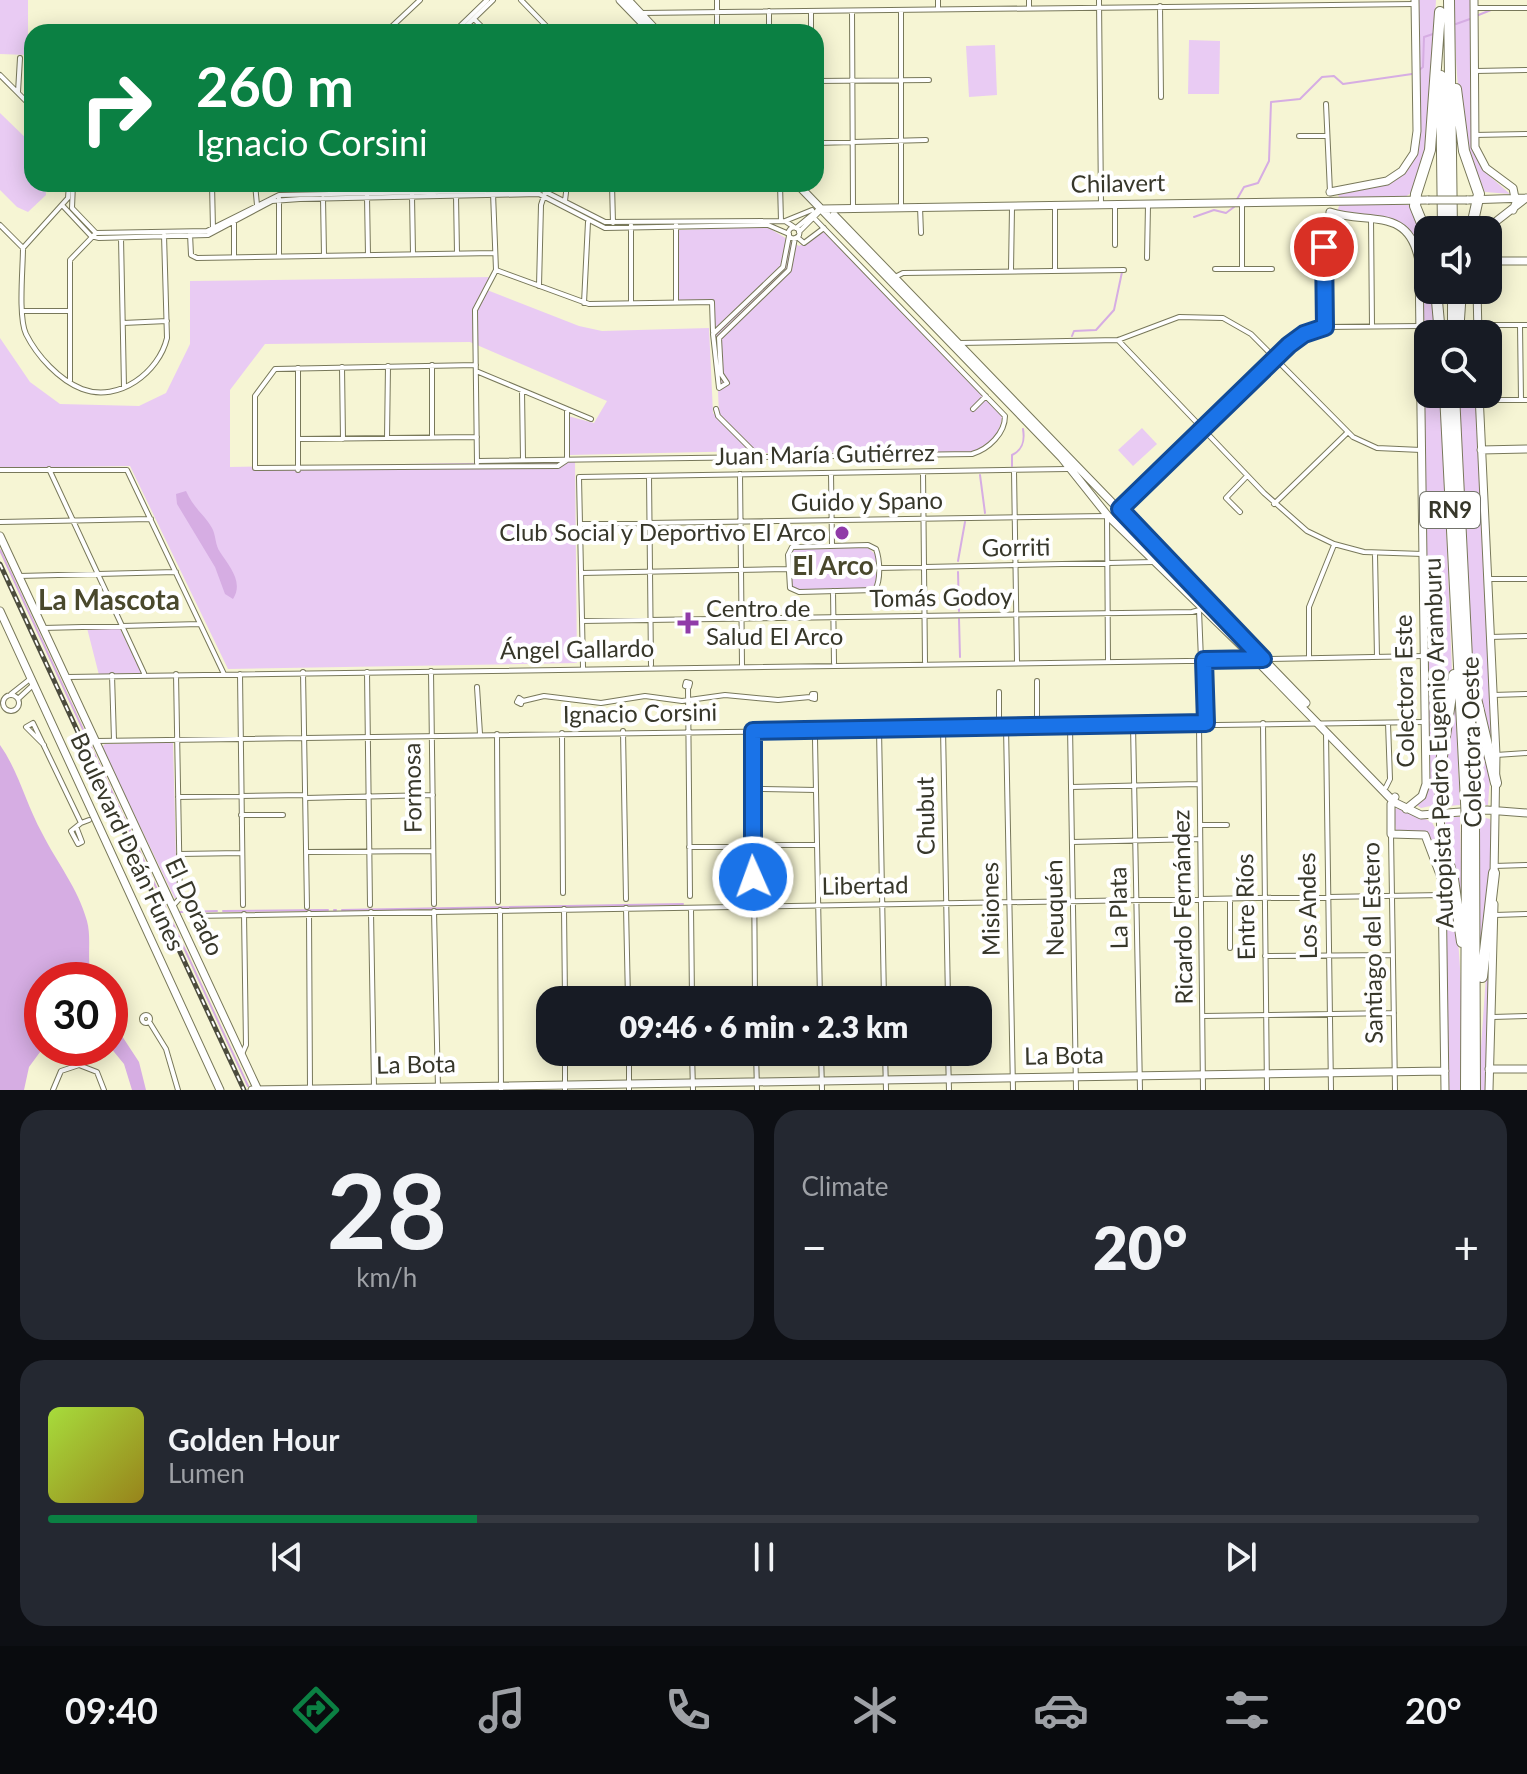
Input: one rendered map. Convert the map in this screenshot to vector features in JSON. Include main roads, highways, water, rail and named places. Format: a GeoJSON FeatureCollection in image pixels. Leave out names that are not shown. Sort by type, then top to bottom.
{"type":"FeatureCollection","features":[{"type":"Feature","properties":{"kind":"highway"},"geometry":{"type":"LineString","coordinates":[[1440,0],[1445,14],[1461,138],[1473,199],[1472,216]]}},
{"type":"Feature","properties":{"kind":"highway"},"geometry":{"type":"LineString","coordinates":[[1420,216],[1415,200],[1430,150],[1449,0]]}},
{"type":"Feature","properties":{"kind":"highway"},"geometry":{"type":"LineString","coordinates":[[1443,216],[1445,14]]}},
{"type":"Feature","properties":{"kind":"highway"},"geometry":{"type":"LineString","coordinates":[[1445,14],[1452,216]]}},
{"type":"Feature","properties":{"kind":"highway","name":"Autopista Pedro Eugenio Aramburu"},"geometry":{"type":"LineString","coordinates":[[1446,408],[1470,801],[1466,1090]]}},
{"type":"Feature","properties":{"kind":"highway","name":"Autopista Pedro Eugenio Aramburu"},"geometry":{"type":"LineString","coordinates":[[1454,408],[1460,623]]}},
{"type":"Feature","properties":{"kind":"highway"},"geometry":{"type":"LineString","coordinates":[[1460,623],[1496,783]]}},
{"type":"Feature","properties":{"kind":"highway"},"geometry":{"type":"LineString","coordinates":[[1440,812],[1440,776],[1460,623]]}},
{"type":"Feature","properties":{"kind":"highway","name":"Autopista Pedro Eugenio Aramburu"},"geometry":{"type":"LineString","coordinates":[[1470,823],[1475,1090]]}},
{"type":"Feature","properties":{"kind":"highway"},"geometry":{"type":"LineString","coordinates":[[1441,836],[1453,879],[1468,979]]}},
{"type":"Feature","properties":{"kind":"highway"},"geometry":{"type":"LineString","coordinates":[[1476,1027],[1494,869]]}},
{"type":"Feature","properties":{"kind":"waterway"},"geometry":{"type":"LineString","coordinates":[[1476,16],[1491,10]]}},
{"type":"Feature","properties":{"kind":"waterway"},"geometry":{"type":"LineString","coordinates":[[1456,24],[1470,19]]}},
{"type":"Feature","properties":{"kind":"waterway"},"geometry":{"type":"LineString","coordinates":[[1418,71],[1423,67],[1424,37],[1433,34]]}},
{"type":"Feature","properties":{"kind":"waterway"},"geometry":{"type":"LineString","coordinates":[[1236,201],[1244,187],[1258,183],[1269,161],[1271,102],[1300,99],[1322,77],[1334,76],[1343,84],[1412,74]]}},
{"type":"Feature","properties":{"kind":"waterway"},"geometry":{"type":"LineString","coordinates":[[1194,217],[1214,210],[1226,213],[1234,207]]}},
{"type":"Feature","properties":{"kind":"waterway"},"geometry":{"type":"LineString","coordinates":[[1072,336],[1074,331],[1096,330],[1114,310],[1122,272]]}},
{"type":"Feature","properties":{"kind":"waterway"},"geometry":{"type":"LineString","coordinates":[[1012,466],[1012,455],[1022,445],[1023,429]]}},
{"type":"Feature","properties":{"kind":"waterway"},"geometry":{"type":"LineString","coordinates":[[980,475],[985,513]]}},
{"type":"Feature","properties":{"kind":"waterway"},"geometry":{"type":"LineString","coordinates":[[958,561],[965,522]]}},
{"type":"Feature","properties":{"kind":"waterway"},"geometry":{"type":"LineString","coordinates":[[0,550],[248,1086]]}},
{"type":"Feature","properties":{"kind":"waterway"},"geometry":{"type":"LineString","coordinates":[[958,572],[959,611]]}},
{"type":"Feature","properties":{"kind":"waterway"},"geometry":{"type":"LineString","coordinates":[[959,619],[960,657]]}},
{"type":"Feature","properties":{"kind":"waterway"},"geometry":{"type":"LineString","coordinates":[[342,910],[683,904]]}},
{"type":"Feature","properties":{"kind":"waterway"},"geometry":{"type":"LineString","coordinates":[[223,911],[328,910]]}},
{"type":"Feature","properties":{"kind":"waterway"},"geometry":{"type":"LineString","coordinates":[[180,912],[217,911]]}},
{"type":"Feature","properties":{"kind":"railway"},"geometry":{"type":"LineString","coordinates":[[0,564],[244,1090]]}},
{"type":"Feature","properties":{"kind":"place","name":"Club Social y Deportivo El Arco"},"geometry":{"type":"Point","coordinates":[842,533]}},
{"type":"Feature","properties":{"kind":"place","name":"Centro de Salud El Arco"},"geometry":{"type":"Point","coordinates":[688,623]}},
{"type":"Feature","properties":{"kind":"district","name":"El Arco"},"geometry":{"type":"Point","coordinates":[833,566]}},
{"type":"Feature","properties":{"kind":"district","name":"La Mascota"},"geometry":{"type":"Point","coordinates":[109,600]}}]}
